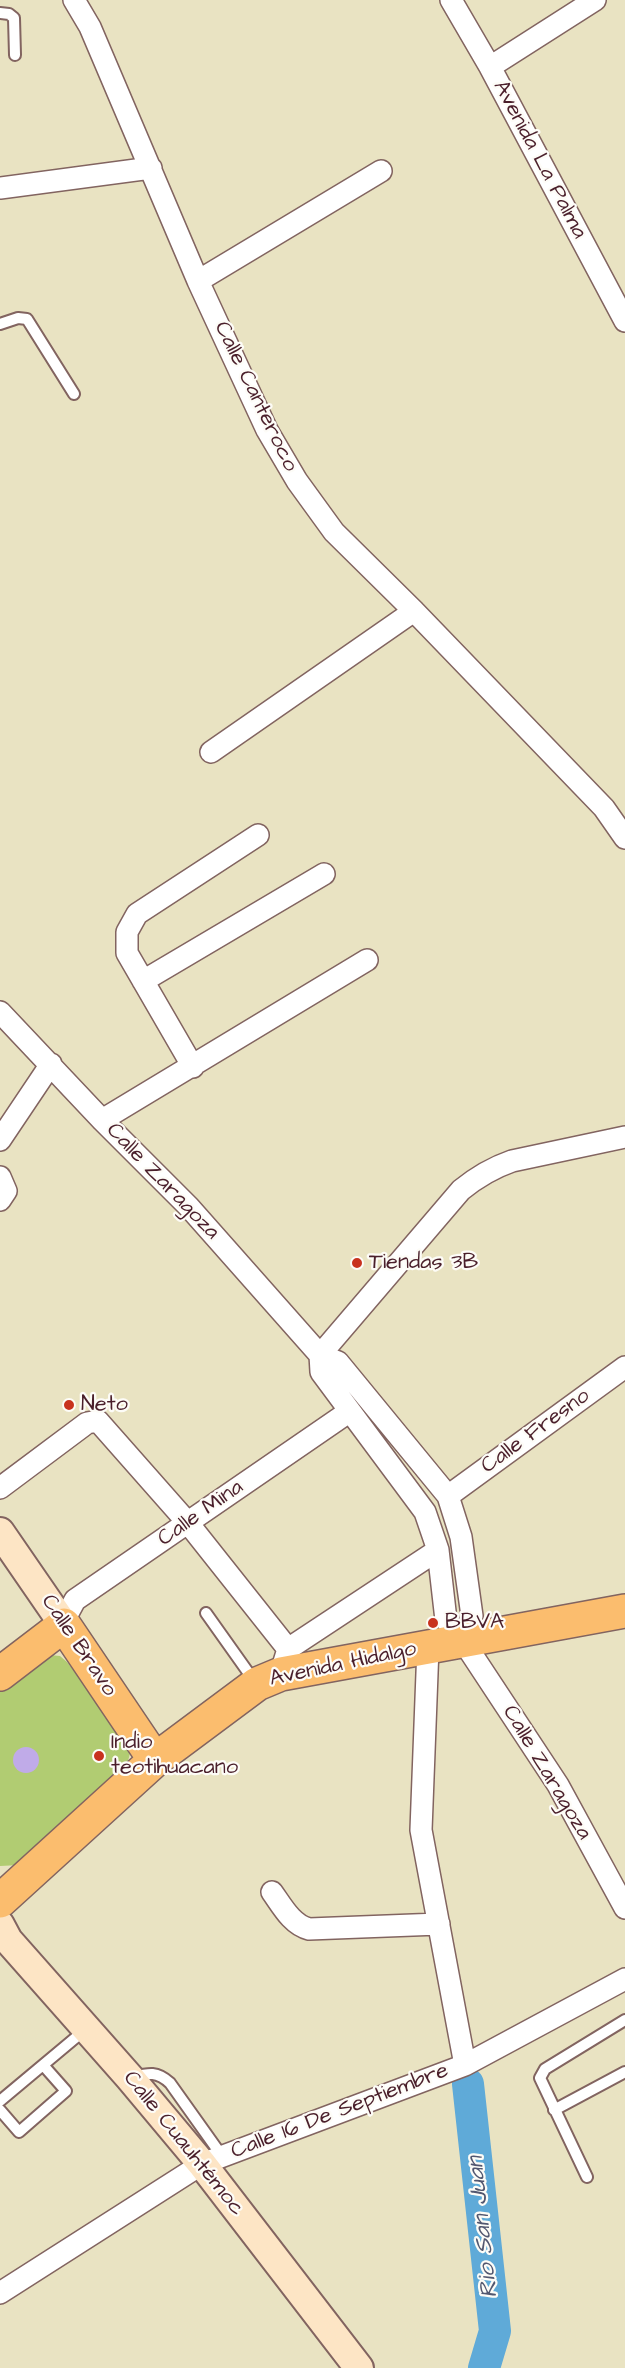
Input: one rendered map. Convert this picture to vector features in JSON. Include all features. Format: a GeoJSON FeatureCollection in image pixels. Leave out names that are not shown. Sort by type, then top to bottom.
{"type":"FeatureCollection","features":[{"type":"Feature","properties":{"kind":"main road","name":"Calle Bravo"},"geometry":{"type":"LineString","coordinates":[[0,1532],[154,1760]]}},
{"type":"Feature","properties":{"kind":"main road","name":"Avenida Hidalgo"},"geometry":{"type":"LineString","coordinates":[[0,1901],[154,1760],[275,1669],[428,1647],[625,1611]]}},
{"type":"Feature","properties":{"kind":"main road"},"geometry":{"type":"LineString","coordinates":[[0,1674],[64,1625]]}},
{"type":"Feature","properties":{"kind":"main road","name":"Calle Cuauhtémoc"},"geometry":{"type":"LineString","coordinates":[[0,1925],[8,1940],[130,2078],[212,2160],[359,2368]]}},
{"type":"Feature","properties":{"kind":"street","name":"Calle Canteroco"},"geometry":{"type":"LineString","coordinates":[[74,0],[90,27],[198,281],[267,430],[297,481],[334,532],[414,611],[604,808],[625,838]]}},
{"type":"Feature","properties":{"kind":"street","name":"Avenida La Palma"},"geometry":{"type":"LineString","coordinates":[[452,0],[490,66],[625,321]]}},
{"type":"Feature","properties":{"kind":"street"},"geometry":{"type":"LineString","coordinates":[[490,66],[595,0]]}},
{"type":"Feature","properties":{"kind":"street"},"geometry":{"type":"LineString","coordinates":[[0,188],[151,168]]}},
{"type":"Feature","properties":{"kind":"street"},"geometry":{"type":"LineString","coordinates":[[198,281],[381,171]]}},
{"type":"Feature","properties":{"kind":"street"},"geometry":{"type":"LineString","coordinates":[[211,752],[414,611]]}},
{"type":"Feature","properties":{"kind":"street"},"geometry":{"type":"LineString","coordinates":[[193,1066],[127,954],[127,932],[137,914],[258,835]]}},
{"type":"Feature","properties":{"kind":"street"},"geometry":{"type":"LineString","coordinates":[[142,981],[324,874]]}},
{"type":"Feature","properties":{"kind":"street"},"geometry":{"type":"LineString","coordinates":[[102,1120],[368,960]]}},
{"type":"Feature","properties":{"kind":"street","name":"Calle Zaragoza"},"geometry":{"type":"LineString","coordinates":[[0,1011],[102,1120],[189,1207],[320,1356],[338,1362],[448,1496],[461,1537],[472,1616],[463,1641]]}},
{"type":"Feature","properties":{"kind":"street"},"geometry":{"type":"LineString","coordinates":[[0,1140],[51,1064]]}},
{"type":"Feature","properties":{"kind":"street"},"geometry":{"type":"LineString","coordinates":[[320,1356],[461,1190],[478,1177],[497,1166],[512,1161],[625,1137]]}},
{"type":"Feature","properties":{"kind":"street"},"geometry":{"type":"LineString","coordinates":[[0,1178],[6,1191],[0,1200]]}},
{"type":"Feature","properties":{"kind":"street","name":"Calle Zaragoza"},"geometry":{"type":"LineString","coordinates":[[320,1356],[321,1372],[425,1512],[438,1550],[446,1620],[463,1641],[558,1785],[625,1908]]}},
{"type":"Feature","properties":{"kind":"street","name":"Calle Fresno"},"geometry":{"type":"LineString","coordinates":[[448,1496],[625,1367]]}},
{"type":"Feature","properties":{"kind":"street","name":"Calle Mina"},"geometry":{"type":"LineString","coordinates":[[64,1625],[75,1600],[350,1411]]}},
{"type":"Feature","properties":{"kind":"street"},"geometry":{"type":"LineString","coordinates":[[0,1488],[87,1423],[98,1421],[188,1523],[275,1669],[438,1550]]}},
{"type":"Feature","properties":{"kind":"street"},"geometry":{"type":"LineString","coordinates":[[428,1647],[421,1830],[465,2065]]}},
{"type":"Feature","properties":{"kind":"street"},"geometry":{"type":"LineString","coordinates":[[272,1892],[300,1927],[309,1929],[439,1924]]}},
{"type":"Feature","properties":{"kind":"street","name":"Calle 16 De Septiembre"},"geometry":{"type":"LineString","coordinates":[[0,2293],[212,2160],[465,2065],[625,1979]]}},
{"type":"Feature","properties":{"kind":"lane"},"geometry":{"type":"LineString","coordinates":[[0,13],[9,14],[14,18],[15,55]]}},
{"type":"Feature","properties":{"kind":"lane"},"geometry":{"type":"LineString","coordinates":[[0,324],[18,318],[27,319],[74,394]]}},
{"type":"Feature","properties":{"kind":"lane"},"geometry":{"type":"LineString","coordinates":[[206,1613],[275,1669]]}},
{"type":"Feature","properties":{"kind":"lane"},"geometry":{"type":"LineString","coordinates":[[587,2177],[541,2083],[541,2073],[624,2024]]}},
{"type":"Feature","properties":{"kind":"lane"},"geometry":{"type":"LineString","coordinates":[[0,2101],[86,2029]]}},
{"type":"Feature","properties":{"kind":"lane"},"geometry":{"type":"LineString","coordinates":[[0,2109],[19,2132],[66,2091],[43,2065]]}},
{"type":"Feature","properties":{"kind":"lane"},"geometry":{"type":"LineString","coordinates":[[554,2110],[625,2072]]}},
{"type":"Feature","properties":{"kind":"green space"},"geometry":{"type":"Polygon","coordinates":[[[50,1655],[60,1656],[67,1662],[127,1739],[129,1758],[124,1769],[20,1865],[0,1866],[0,1690],[30,1663],[50,1655]]]}},
{"type":"Feature","properties":{"kind":"building"},"geometry":{"type":"Polygon","coordinates":[[[26,1747],[35,1751],[39,1760],[35,1769],[26,1773],[17,1769],[13,1760],[17,1751],[26,1747]]]}},
{"type":"Feature","properties":{"kind":"waterway","name":"Rio San Juan"},"geometry":{"type":"LineString","coordinates":[[468,2084],[495,2331],[484,2368]]}},
{"type":"Feature","properties":{"kind":"place","name":"Tiendas 3B"},"geometry":{"type":"Point","coordinates":[357,1263]}},
{"type":"Feature","properties":{"kind":"place","name":"Neto"},"geometry":{"type":"Point","coordinates":[69,1405]}},
{"type":"Feature","properties":{"kind":"place","name":"BBVA"},"geometry":{"type":"Point","coordinates":[433,1623]}},
{"type":"Feature","properties":{"kind":"place","name":"Indio teotihuacano"},"geometry":{"type":"Point","coordinates":[99,1756]}}]}
